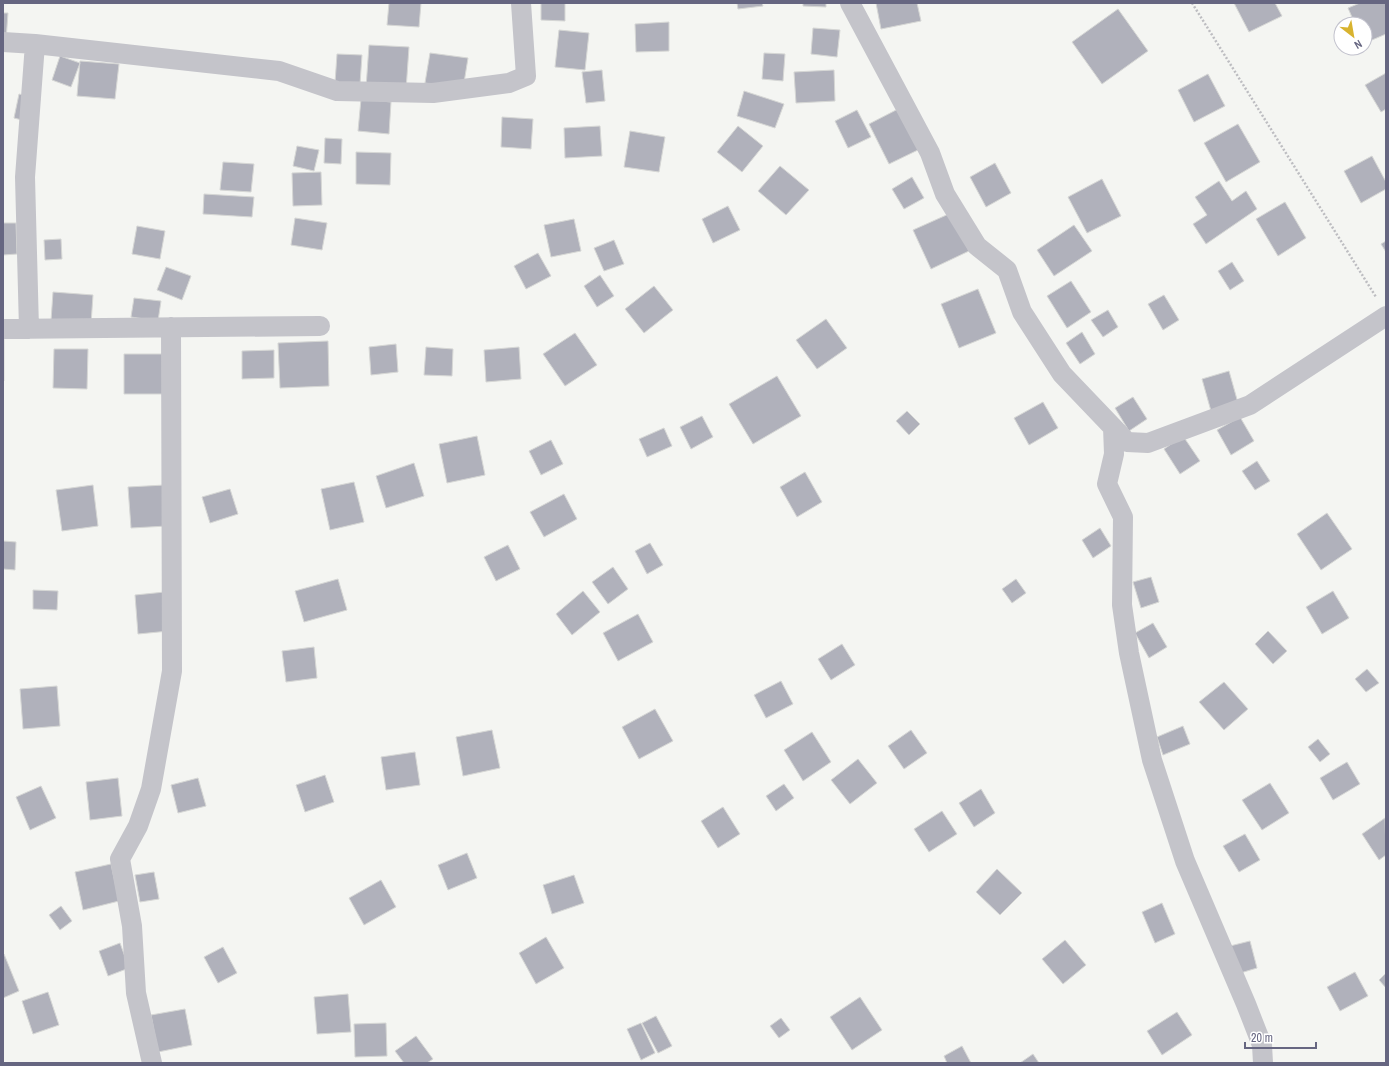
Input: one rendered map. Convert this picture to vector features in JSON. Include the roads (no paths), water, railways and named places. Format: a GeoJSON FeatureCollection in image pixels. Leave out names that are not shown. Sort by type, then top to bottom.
{"type":"FeatureCollection","features":[{"type":"Feature","properties":{"kind":"street"},"geometry":{"type":"LineString","coordinates":[[3,42],[35,44],[279,71],[337,91],[433,93],[509,83],[526,76],[521,3]]}},
{"type":"Feature","properties":{"kind":"street"},"geometry":{"type":"LineString","coordinates":[[850,3],[930,153],[945,194],[976,246],[1007,270],[1022,312],[1062,374],[1127,442],[1148,443],[1250,404],[1382,308]]}},
{"type":"Feature","properties":{"kind":"street"},"geometry":{"type":"LineString","coordinates":[[29,329],[25,177],[35,44]]}},
{"type":"Feature","properties":{"kind":"street"},"geometry":{"type":"LineString","coordinates":[[3,329],[320,326]]}},
{"type":"Feature","properties":{"kind":"street"},"geometry":{"type":"LineString","coordinates":[[152,1063],[136,993],[132,926],[120,859],[138,826],[152,790],[172,671],[171,327]]}},
{"type":"Feature","properties":{"kind":"street"},"geometry":{"type":"LineString","coordinates":[[1113,427],[1114,454],[1107,484],[1123,517],[1122,605],[1129,653],[1152,760],[1184,862],[1246,1004],[1262,1045],[1263,1063]]}}]}
